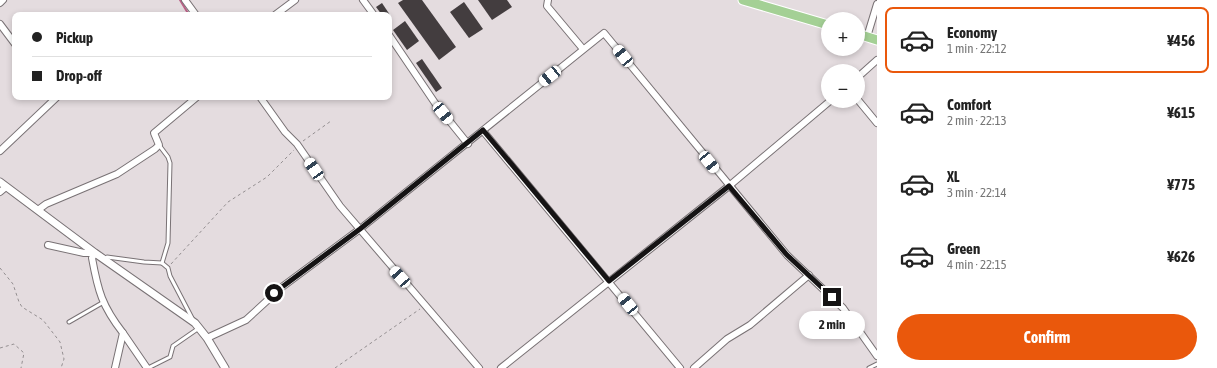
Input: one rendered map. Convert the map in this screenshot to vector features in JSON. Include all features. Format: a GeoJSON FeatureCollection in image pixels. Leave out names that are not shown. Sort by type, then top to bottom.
{"type":"FeatureCollection","features":[{"type":"Feature","properties":{"kind":"main road"},"geometry":{"type":"LineString","coordinates":[[743,0],[821,23]]}},
{"type":"Feature","properties":{"kind":"main road"},"geometry":{"type":"LineString","coordinates":[[865,36],[877,40]]}},
{"type":"Feature","properties":{"kind":"street"},"geometry":{"type":"LineString","coordinates":[[0,4],[3,0]]}},
{"type":"Feature","properties":{"kind":"street"},"geometry":{"type":"LineString","coordinates":[[185,0],[194,12]]}},
{"type":"Feature","properties":{"kind":"street"},"geometry":{"type":"LineString","coordinates":[[279,12],[295,0]]}},
{"type":"Feature","properties":{"kind":"street"},"geometry":{"type":"LineString","coordinates":[[363,0],[372,12]]}},
{"type":"Feature","properties":{"kind":"street"},"geometry":{"type":"LineString","coordinates":[[548,0],[547,6],[584,49]]}},
{"type":"Feature","properties":{"kind":"street"},"geometry":{"type":"LineString","coordinates":[[865,29],[877,4]]}},
{"type":"Feature","properties":{"kind":"street"},"geometry":{"type":"LineString","coordinates":[[0,24],[12,40]]}},
{"type":"Feature","properties":{"kind":"street"},"geometry":{"type":"LineString","coordinates":[[207,338],[246,320],[282,286],[360,229],[468,144],[483,130],[604,33],[787,255],[843,308],[877,356]]}},
{"type":"Feature","properties":{"kind":"street"},"geometry":{"type":"LineString","coordinates":[[392,39],[435,103],[468,144]]}},
{"type":"Feature","properties":{"kind":"street"},"geometry":{"type":"LineString","coordinates":[[865,71],[877,60]]}},
{"type":"Feature","properties":{"kind":"street"},"geometry":{"type":"LineString","coordinates":[[0,151],[54,100]]}},
{"type":"Feature","properties":{"kind":"street"},"geometry":{"type":"LineString","coordinates":[[38,210],[46,204],[117,174],[159,145],[154,133],[193,100]]}},
{"type":"Feature","properties":{"kind":"street"},"geometry":{"type":"LineString","coordinates":[[262,100],[285,132],[298,144],[340,206],[479,368]]}},
{"type":"Feature","properties":{"kind":"street"},"geometry":{"type":"LineString","coordinates":[[501,368],[729,186],[822,108]]}},
{"type":"Feature","properties":{"kind":"street"},"geometry":{"type":"LineString","coordinates":[[865,108],[877,123]]}},
{"type":"Feature","properties":{"kind":"street"},"geometry":{"type":"LineString","coordinates":[[483,130],[680,368]]}},
{"type":"Feature","properties":{"kind":"street"},"geometry":{"type":"LineString","coordinates":[[2,187],[38,210],[197,326],[207,338],[225,368]]}},
{"type":"Feature","properties":{"kind":"street"},"geometry":{"type":"LineString","coordinates":[[48,245],[95,253]]}},
{"type":"Feature","properties":{"kind":"street"},"geometry":{"type":"LineString","coordinates":[[95,253],[92,258],[102,303],[147,368]]}},
{"type":"Feature","properties":{"kind":"street"},"geometry":{"type":"LineString","coordinates":[[694,368],[728,339],[750,325],[809,275]]}},
{"type":"Feature","properties":{"kind":"street"},"geometry":{"type":"LineString","coordinates":[[115,368],[123,333]]}},
{"type":"Feature","properties":{"kind":"lane"},"geometry":{"type":"LineString","coordinates":[[159,145],[168,157],[170,163],[168,243],[162,263]]}},
{"type":"Feature","properties":{"kind":"lane"},"geometry":{"type":"LineString","coordinates":[[104,259],[107,257],[162,263],[168,268],[170,276],[197,326],[173,346],[170,357],[147,368]]}},
{"type":"Feature","properties":{"kind":"lane"},"geometry":{"type":"LineString","coordinates":[[70,322],[102,303]]}},
{"type":"Feature","properties":{"kind":"lane"},"geometry":{"type":"LineString","coordinates":[[869,368],[877,364]]}},
{"type":"Feature","properties":{"kind":"path"},"geometry":{"type":"LineString","coordinates":[[168,268],[228,202],[267,177],[293,153],[298,144],[332,121]]}},
{"type":"Feature","properties":{"kind":"path"},"geometry":{"type":"LineString","coordinates":[[0,268],[13,284],[22,307],[43,320],[60,342],[64,359],[61,368]]}},
{"type":"Feature","properties":{"kind":"path"},"geometry":{"type":"LineString","coordinates":[[335,368],[426,305]]}},
{"type":"Feature","properties":{"kind":"path"},"geometry":{"type":"LineString","coordinates":[[0,348],[14,344],[24,353],[21,368]]}},
{"type":"Feature","properties":{"kind":"building"},"geometry":{"type":"Polygon","coordinates":[[[403,0],[422,0],[456,47],[439,60],[398,3],[403,0]]]}},
{"type":"Feature","properties":{"kind":"building"},"geometry":{"type":"Polygon","coordinates":[[[478,0],[507,0],[512,7],[492,20],[478,0]]]}},
{"type":"Feature","properties":{"kind":"building"},"geometry":{"type":"Polygon","coordinates":[[[464,2],[483,29],[469,38],[450,12],[464,2]]]}},
{"type":"Feature","properties":{"kind":"building"},"geometry":{"type":"Polygon","coordinates":[[[382,3],[388,12],[380,12],[376,7],[382,3]]]}},
{"type":"Feature","properties":{"kind":"building"},"geometry":{"type":"Polygon","coordinates":[[[405,21],[419,41],[407,50],[393,30],[405,21]]]}},
{"type":"Feature","properties":{"kind":"building"},"geometry":{"type":"Polygon","coordinates":[[[422,59],[442,88],[436,92],[416,63],[422,59]]]}},
{"type":"Feature","properties":{"kind":"waterway"},"geometry":{"type":"LineString","coordinates":[[180,0],[187,12]]}},
{"type":"Feature","properties":{"kind":"route"},"geometry":{"type":"LineString","coordinates":[[274,293],[360,229],[468,144],[483,130],[609,281],[729,186],[787,255],[832,297]]}}]}
